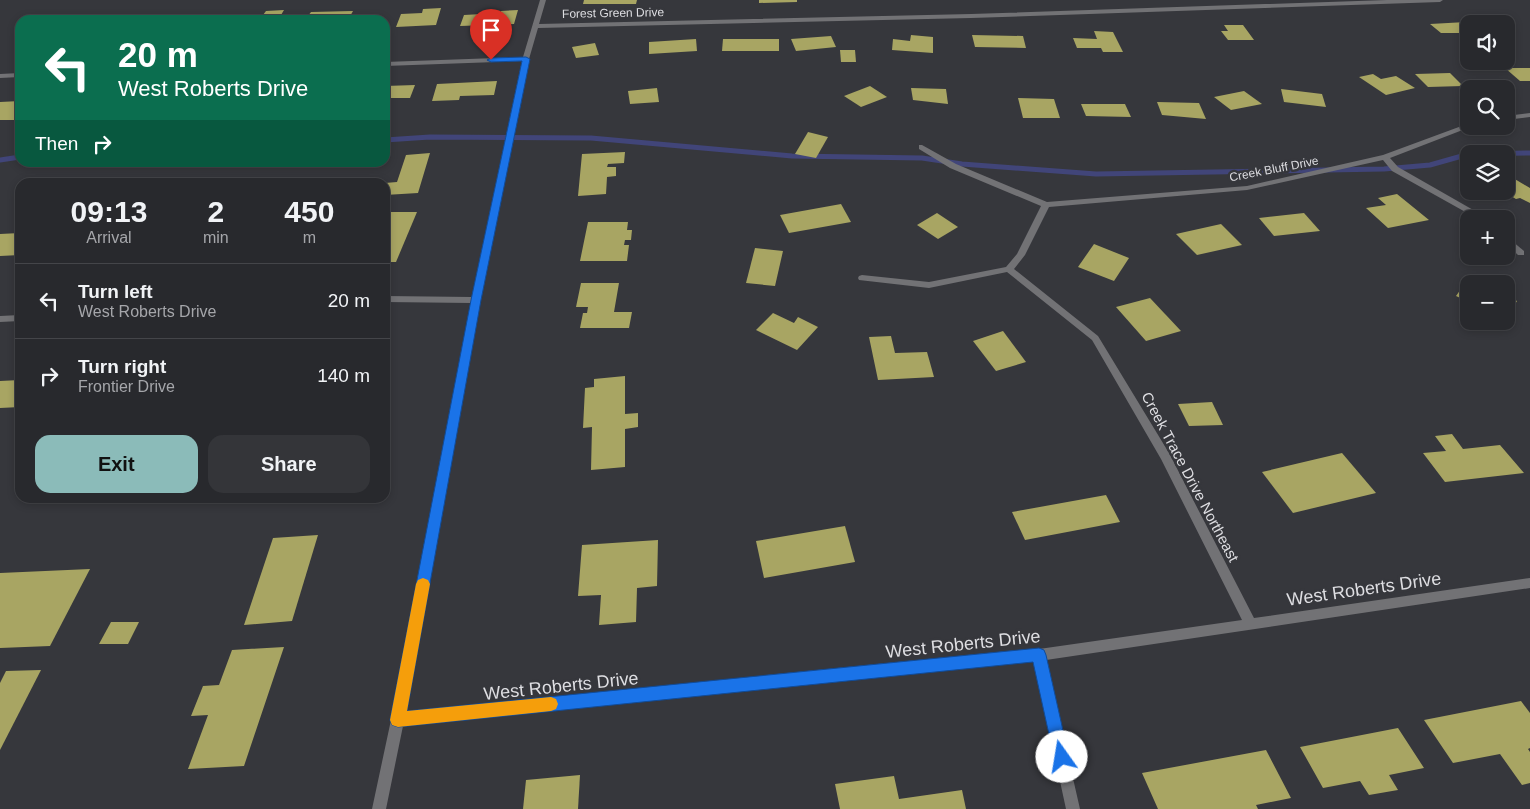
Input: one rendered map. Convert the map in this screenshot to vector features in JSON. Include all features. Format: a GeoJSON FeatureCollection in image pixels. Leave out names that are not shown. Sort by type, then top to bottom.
{"type":"FeatureCollection","features":[{"type":"Feature","properties":{"kind":"street"},"geometry":{"type":"LineString","coordinates":[[379,809],[398,720],[476,300],[526,59],[542,0]]}},
{"type":"Feature","properties":{"kind":"street","name":"Forest Green Drive"},"geometry":{"type":"LineString","coordinates":[[536,26],[971,16],[1440,0]]}},
{"type":"Feature","properties":{"kind":"street"},"geometry":{"type":"LineString","coordinates":[[390,64],[526,59]]}},
{"type":"Feature","properties":{"kind":"street"},"geometry":{"type":"LineString","coordinates":[[0,76],[15,75]]}},
{"type":"Feature","properties":{"kind":"street"},"geometry":{"type":"LineString","coordinates":[[1515,117],[1530,115]]}},
{"type":"Feature","properties":{"kind":"street","name":"Creek Bluff Drive"},"geometry":{"type":"LineString","coordinates":[[1046,205],[1247,188],[1385,157],[1460,130]]}},
{"type":"Feature","properties":{"kind":"street"},"geometry":{"type":"LineString","coordinates":[[862,278],[929,285],[1009,269],[1020,255],[1046,205],[953,166],[922,147]]}},
{"type":"Feature","properties":{"kind":"street"},"geometry":{"type":"LineString","coordinates":[[1385,157],[1395,169],[1470,210]]}},
{"type":"Feature","properties":{"kind":"street"},"geometry":{"type":"LineString","coordinates":[[1515,247],[1521,253]]}},
{"type":"Feature","properties":{"kind":"street","name":"Creek Trace Drive Northeast"},"geometry":{"type":"LineString","coordinates":[[1009,269],[1095,338],[1165,456],[1250,623]]}},
{"type":"Feature","properties":{"kind":"street"},"geometry":{"type":"LineString","coordinates":[[390,299],[476,300]]}},
{"type":"Feature","properties":{"kind":"street"},"geometry":{"type":"LineString","coordinates":[[0,319],[15,318]]}},
{"type":"Feature","properties":{"kind":"street","name":"West Roberts Drive"},"geometry":{"type":"LineString","coordinates":[[398,720],[1039,655],[1530,583]]}},
{"type":"Feature","properties":{"kind":"street"},"geometry":{"type":"LineString","coordinates":[[1039,655],[1073,809]]}},
{"type":"Feature","properties":{"kind":"building"},"geometry":{"type":"Polygon","coordinates":[[[584,0],[637,0],[636,4],[583,4],[584,0]]]}},
{"type":"Feature","properties":{"kind":"building"},"geometry":{"type":"Polygon","coordinates":[[[759,0],[797,0],[797,2],[759,3],[759,0]]]}},
{"type":"Feature","properties":{"kind":"building"},"geometry":{"type":"Polygon","coordinates":[[[441,8],[436,25],[396,27],[401,14],[422,13],[423,9],[441,8]]]}},
{"type":"Feature","properties":{"kind":"building"},"geometry":{"type":"Polygon","coordinates":[[[284,10],[281,15],[263,15],[266,11],[284,10]]]}},
{"type":"Feature","properties":{"kind":"building"},"geometry":{"type":"Polygon","coordinates":[[[518,10],[514,24],[460,26],[464,15],[518,10]]]}},
{"type":"Feature","properties":{"kind":"building"},"geometry":{"type":"Polygon","coordinates":[[[353,11],[351,15],[309,15],[311,12],[353,11]]]}},
{"type":"Feature","properties":{"kind":"building"},"geometry":{"type":"Polygon","coordinates":[[[1460,22],[1460,33],[1441,33],[1430,24],[1460,22]]]}},
{"type":"Feature","properties":{"kind":"building"},"geometry":{"type":"Polygon","coordinates":[[[1224,25],[1243,25],[1254,40],[1228,40],[1221,31],[1228,31],[1224,25]]]}},
{"type":"Feature","properties":{"kind":"building"},"geometry":{"type":"Polygon","coordinates":[[[1094,31],[1113,32],[1123,52],[1103,52],[1101,48],[1077,48],[1073,38],[1097,39],[1094,31]]]}},
{"type":"Feature","properties":{"kind":"building"},"geometry":{"type":"Polygon","coordinates":[[[911,35],[933,37],[933,53],[892,50],[893,39],[910,41],[911,35]]]}},
{"type":"Feature","properties":{"kind":"building"},"geometry":{"type":"Polygon","coordinates":[[[972,35],[1023,36],[1026,48],[975,47],[972,35]]]}},
{"type":"Feature","properties":{"kind":"building"},"geometry":{"type":"Polygon","coordinates":[[[831,36],[836,47],[796,51],[791,39],[831,36]]]}},
{"type":"Feature","properties":{"kind":"building"},"geometry":{"type":"Polygon","coordinates":[[[696,39],[697,51],[649,54],[649,42],[696,39]]]}},
{"type":"Feature","properties":{"kind":"building"},"geometry":{"type":"Polygon","coordinates":[[[723,39],[779,39],[779,51],[722,51],[723,39]]]}},
{"type":"Feature","properties":{"kind":"building"},"geometry":{"type":"Polygon","coordinates":[[[595,43],[599,55],[576,58],[572,47],[595,43]]]}},
{"type":"Feature","properties":{"kind":"building"},"geometry":{"type":"Polygon","coordinates":[[[840,50],[855,50],[856,62],[841,62],[840,50]]]}},
{"type":"Feature","properties":{"kind":"building"},"geometry":{"type":"Polygon","coordinates":[[[1530,68],[1530,81],[1520,81],[1507,70],[1530,68]]]}},
{"type":"Feature","properties":{"kind":"building"},"geometry":{"type":"Polygon","coordinates":[[[1450,73],[1460,83],[1460,86],[1428,87],[1415,74],[1450,73]]]}},
{"type":"Feature","properties":{"kind":"building"},"geometry":{"type":"Polygon","coordinates":[[[1373,74],[1381,79],[1396,76],[1415,88],[1386,95],[1359,77],[1373,74]]]}},
{"type":"Feature","properties":{"kind":"building"},"geometry":{"type":"Polygon","coordinates":[[[497,81],[494,95],[460,96],[459,100],[432,101],[437,84],[497,81]]]}},
{"type":"Feature","properties":{"kind":"building"},"geometry":{"type":"Polygon","coordinates":[[[415,85],[410,98],[390,98],[390,86],[415,85]]]}},
{"type":"Feature","properties":{"kind":"building"},"geometry":{"type":"Polygon","coordinates":[[[870,86],[887,97],[861,107],[844,96],[870,86]]]}},
{"type":"Feature","properties":{"kind":"building"},"geometry":{"type":"Polygon","coordinates":[[[657,88],[659,102],[630,104],[628,91],[657,88]]]}},
{"type":"Feature","properties":{"kind":"building"},"geometry":{"type":"Polygon","coordinates":[[[911,88],[946,89],[948,104],[913,100],[911,88]]]}},
{"type":"Feature","properties":{"kind":"building"},"geometry":{"type":"Polygon","coordinates":[[[1281,89],[1322,94],[1326,107],[1284,102],[1281,89]]]}},
{"type":"Feature","properties":{"kind":"building"},"geometry":{"type":"Polygon","coordinates":[[[1244,91],[1262,104],[1231,110],[1214,97],[1244,91]]]}},
{"type":"Feature","properties":{"kind":"building"},"geometry":{"type":"Polygon","coordinates":[[[1018,98],[1054,99],[1060,118],[1023,118],[1018,98]]]}},
{"type":"Feature","properties":{"kind":"building"},"geometry":{"type":"Polygon","coordinates":[[[15,101],[15,120],[0,120],[0,102],[15,101]]]}},
{"type":"Feature","properties":{"kind":"building"},"geometry":{"type":"Polygon","coordinates":[[[1157,102],[1199,103],[1206,119],[1162,115],[1157,102]]]}},
{"type":"Feature","properties":{"kind":"building"},"geometry":{"type":"Polygon","coordinates":[[[1081,104],[1125,104],[1131,117],[1086,116],[1081,104]]]}},
{"type":"Feature","properties":{"kind":"building"},"geometry":{"type":"Polygon","coordinates":[[[808,132],[828,137],[816,158],[795,154],[808,132]]]}},
{"type":"Feature","properties":{"kind":"building"},"geometry":{"type":"Polygon","coordinates":[[[625,152],[624,163],[608,164],[607,167],[616,167],[616,176],[607,177],[606,194],[578,196],[582,154],[625,152]]]}},
{"type":"Feature","properties":{"kind":"building"},"geometry":{"type":"Polygon","coordinates":[[[430,153],[418,193],[390,195],[390,183],[397,182],[406,155],[430,153]]]}},
{"type":"Feature","properties":{"kind":"building"},"geometry":{"type":"Polygon","coordinates":[[[1515,179],[1530,188],[1530,203],[1520,198],[1516,199],[1515,179]]]}},
{"type":"Feature","properties":{"kind":"building"},"geometry":{"type":"Polygon","coordinates":[[[1397,194],[1429,220],[1388,228],[1366,208],[1386,205],[1378,198],[1397,194]]]}},
{"type":"Feature","properties":{"kind":"building"},"geometry":{"type":"Polygon","coordinates":[[[841,204],[851,222],[789,233],[780,215],[841,204]]]}},
{"type":"Feature","properties":{"kind":"building"},"geometry":{"type":"Polygon","coordinates":[[[390,212],[417,212],[396,262],[390,262],[390,212]]]}},
{"type":"Feature","properties":{"kind":"building"},"geometry":{"type":"Polygon","coordinates":[[[937,213],[958,227],[938,239],[917,225],[937,213]]]}},
{"type":"Feature","properties":{"kind":"building"},"geometry":{"type":"Polygon","coordinates":[[[1304,213],[1320,231],[1274,236],[1259,218],[1304,213]]]}},
{"type":"Feature","properties":{"kind":"building"},"geometry":{"type":"Polygon","coordinates":[[[588,222],[628,222],[627,230],[632,230],[631,240],[625,240],[624,245],[629,245],[627,261],[580,261],[588,222]]]}},
{"type":"Feature","properties":{"kind":"building"},"geometry":{"type":"Polygon","coordinates":[[[1221,224],[1242,245],[1197,255],[1176,234],[1221,224]]]}},
{"type":"Feature","properties":{"kind":"building"},"geometry":{"type":"Polygon","coordinates":[[[15,233],[15,255],[0,256],[0,234],[15,233]]]}},
{"type":"Feature","properties":{"kind":"building"},"geometry":{"type":"Polygon","coordinates":[[[1094,244],[1129,258],[1114,281],[1078,267],[1094,244]]]}},
{"type":"Feature","properties":{"kind":"building"},"geometry":{"type":"Polygon","coordinates":[[[755,248],[783,251],[775,286],[746,283],[755,248]]]}},
{"type":"Feature","properties":{"kind":"building"},"geometry":{"type":"Polygon","coordinates":[[[581,283],[619,283],[614,312],[632,312],[629,328],[580,328],[583,313],[587,313],[588,307],[576,307],[581,283]]]}},
{"type":"Feature","properties":{"kind":"building"},"geometry":{"type":"Polygon","coordinates":[[[1150,298],[1181,331],[1146,341],[1116,307],[1150,298]]]}},
{"type":"Feature","properties":{"kind":"building"},"geometry":{"type":"Polygon","coordinates":[[[773,313],[794,323],[798,317],[818,327],[797,350],[756,330],[773,313]]]}},
{"type":"Feature","properties":{"kind":"building"},"geometry":{"type":"Polygon","coordinates":[[[1003,331],[1026,362],[996,371],[973,341],[1003,331]]]}},
{"type":"Feature","properties":{"kind":"building"},"geometry":{"type":"Polygon","coordinates":[[[891,336],[895,353],[927,352],[934,377],[878,380],[869,337],[891,336]]]}},
{"type":"Feature","properties":{"kind":"building"},"geometry":{"type":"Polygon","coordinates":[[[625,376],[625,414],[638,413],[638,427],[625,429],[625,467],[591,470],[592,427],[583,428],[585,388],[594,387],[594,379],[625,376]]]}},
{"type":"Feature","properties":{"kind":"building"},"geometry":{"type":"Polygon","coordinates":[[[15,380],[15,407],[0,408],[0,381],[15,380]]]}},
{"type":"Feature","properties":{"kind":"building"},"geometry":{"type":"Polygon","coordinates":[[[1212,402],[1223,425],[1189,426],[1178,404],[1212,402]]]}},
{"type":"Feature","properties":{"kind":"building"},"geometry":{"type":"Polygon","coordinates":[[[1452,434],[1463,449],[1500,445],[1524,473],[1445,482],[1423,453],[1446,451],[1435,436],[1452,434]]]}},
{"type":"Feature","properties":{"kind":"building"},"geometry":{"type":"Polygon","coordinates":[[[1342,453],[1376,493],[1293,513],[1262,472],[1342,453]]]}},
{"type":"Feature","properties":{"kind":"building"},"geometry":{"type":"Polygon","coordinates":[[[1106,495],[1120,522],[1025,540],[1012,512],[1106,495]]]}},
{"type":"Feature","properties":{"kind":"building"},"geometry":{"type":"Polygon","coordinates":[[[845,526],[855,562],[764,578],[756,541],[845,526]]]}},
{"type":"Feature","properties":{"kind":"building"},"geometry":{"type":"Polygon","coordinates":[[[318,535],[292,621],[244,625],[273,538],[318,535]]]}},
{"type":"Feature","properties":{"kind":"building"},"geometry":{"type":"Polygon","coordinates":[[[658,540],[657,586],[637,588],[636,622],[599,625],[601,595],[578,596],[582,545],[658,540]]]}},
{"type":"Feature","properties":{"kind":"building"},"geometry":{"type":"Polygon","coordinates":[[[90,569],[50,646],[0,648],[0,573],[90,569]]]}},
{"type":"Feature","properties":{"kind":"building"},"geometry":{"type":"Polygon","coordinates":[[[111,622],[139,622],[128,644],[99,644],[111,622]]]}},
{"type":"Feature","properties":{"kind":"building"},"geometry":{"type":"Polygon","coordinates":[[[284,647],[244,766],[188,769],[208,715],[191,716],[203,686],[219,685],[232,650],[284,647]]]}},
{"type":"Feature","properties":{"kind":"building"},"geometry":{"type":"Polygon","coordinates":[[[41,670],[0,750],[0,683],[6,671],[41,670]]]}},
{"type":"Feature","properties":{"kind":"building"},"geometry":{"type":"Polygon","coordinates":[[[1521,701],[1530,713],[1530,748],[1528,749],[1530,752],[1530,783],[1522,785],[1500,754],[1453,763],[1424,720],[1521,701]]]}},
{"type":"Feature","properties":{"kind":"building"},"geometry":{"type":"Polygon","coordinates":[[[1398,728],[1424,768],[1389,775],[1398,790],[1369,795],[1360,781],[1323,788],[1300,747],[1398,728]]]}},
{"type":"Feature","properties":{"kind":"building"},"geometry":{"type":"Polygon","coordinates":[[[1266,750],[1291,798],[1256,805],[1258,809],[1158,809],[1142,773],[1266,750]]]}},
{"type":"Feature","properties":{"kind":"building"},"geometry":{"type":"Polygon","coordinates":[[[580,775],[578,809],[523,809],[526,780],[580,775]]]}},
{"type":"Feature","properties":{"kind":"building"},"geometry":{"type":"Polygon","coordinates":[[[894,776],[899,799],[962,790],[966,809],[840,809],[835,784],[894,776]]]}},
{"type":"Feature","properties":{"kind":"waterway"},"geometry":{"type":"LineString","coordinates":[[390,140],[430,137],[591,138],[792,156],[922,158],[962,164],[1096,174],[1384,169],[1430,165],[1460,157]]}},
{"type":"Feature","properties":{"kind":"waterway"},"geometry":{"type":"LineString","coordinates":[[1515,153],[1530,153]]}},
{"type":"Feature","properties":{"kind":"waterway"},"geometry":{"type":"LineString","coordinates":[[0,160],[15,158]]}},
{"type":"Feature","properties":{"kind":"slow traffic"},"geometry":{"type":"LineString","coordinates":[[423,584],[398,720],[551,704]]}},
{"type":"Feature","properties":{"kind":"route"},"geometry":{"type":"LineString","coordinates":[[491,60],[526,59],[476,300],[398,720],[1039,655],[1062,757]]}}]}
